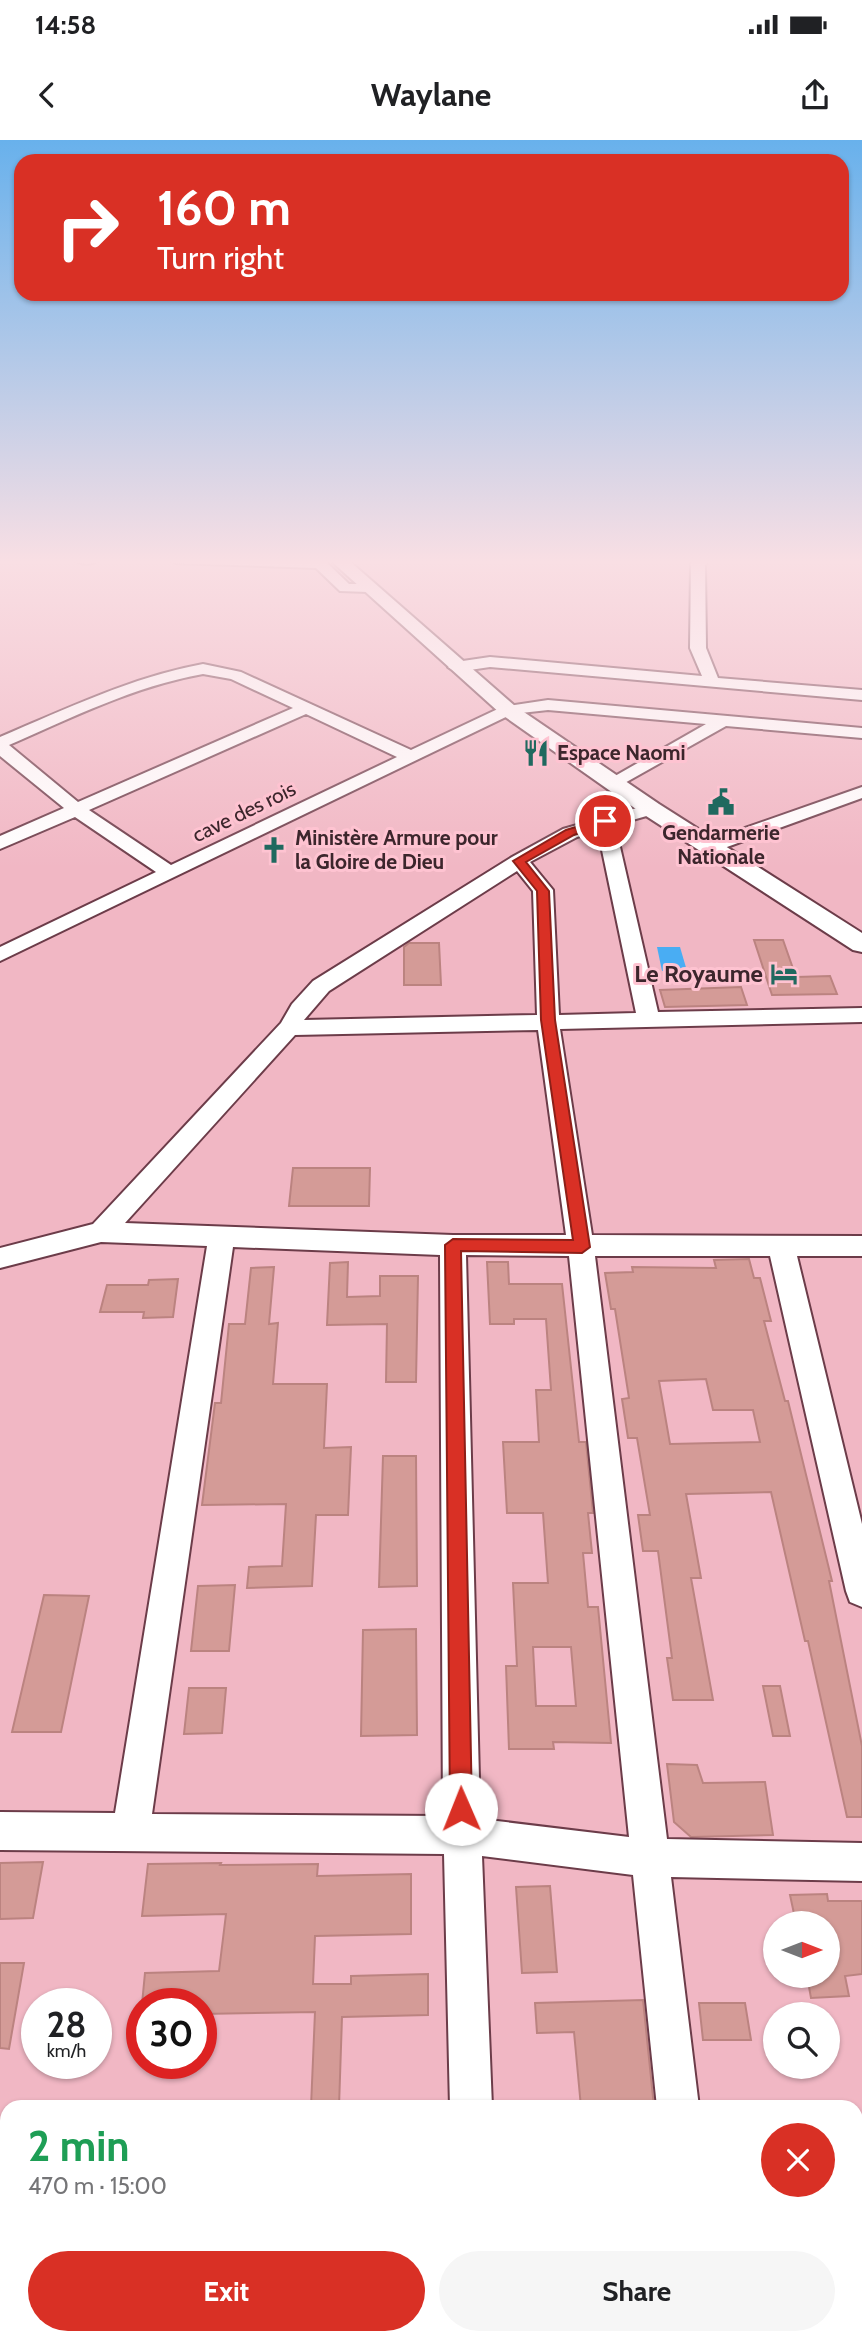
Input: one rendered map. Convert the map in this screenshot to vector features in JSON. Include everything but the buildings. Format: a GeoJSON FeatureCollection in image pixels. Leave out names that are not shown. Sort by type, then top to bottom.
{"type":"FeatureCollection","features":[{"type":"Feature","properties":{"kind":"main road"},"geometry":{"type":"LineString","coordinates":[[451,662],[508,710],[614,784],[862,944]]}},
{"type":"Feature","properties":{"kind":"street"},"geometry":{"type":"LineString","coordinates":[[456,667],[490,662],[862,695]]}},
{"type":"Feature","properties":{"kind":"street"},"geometry":{"type":"LineString","coordinates":[[704,662],[712,681]]}},
{"type":"Feature","properties":{"kind":"street"},"geometry":{"type":"LineString","coordinates":[[170,873],[78,811],[0,745],[104,698],[180,673],[202,669],[235,675],[411,757]]}},
{"type":"Feature","properties":{"kind":"street","name":"cave des rois"},"geometry":{"type":"LineString","coordinates":[[0,955],[508,710],[548,705],[862,733]]}},
{"type":"Feature","properties":{"kind":"street"},"geometry":{"type":"LineString","coordinates":[[0,843],[305,709]]}},
{"type":"Feature","properties":{"kind":"street"},"geometry":{"type":"LineString","coordinates":[[614,784],[721,722]]}},
{"type":"Feature","properties":{"kind":"street"},"geometry":{"type":"LineString","coordinates":[[709,847],[862,792]]}},
{"type":"Feature","properties":{"kind":"street"},"geometry":{"type":"LineString","coordinates":[[101,1232],[289,1028],[300,1009],[321,986],[519,861],[570,833],[651,809]]}},
{"type":"Feature","properties":{"kind":"street"},"geometry":{"type":"LineString","coordinates":[[605,821],[648,1018]]}},
{"type":"Feature","properties":{"kind":"street"},"geometry":{"type":"LineString","coordinates":[[519,861],[543,891],[548,1020],[582,1247],[677,2100]]}},
{"type":"Feature","properties":{"kind":"street"},"geometry":{"type":"LineString","coordinates":[[289,1028],[548,1020],[862,1015]]}},
{"type":"Feature","properties":{"kind":"street"},"geometry":{"type":"LineString","coordinates":[[0,1258],[101,1232],[453,1245],[862,1246]]}},
{"type":"Feature","properties":{"kind":"street"},"geometry":{"type":"LineString","coordinates":[[131,1830],[221,1238]]}},
{"type":"Feature","properties":{"kind":"street"},"geometry":{"type":"LineString","coordinates":[[453,1245],[462,1835],[471,2100]]}},
{"type":"Feature","properties":{"kind":"street"},"geometry":{"type":"LineString","coordinates":[[781,1246],[862,1591]]}},
{"type":"Feature","properties":{"kind":"street"},"geometry":{"type":"LineString","coordinates":[[0,1831],[131,1830],[462,1835],[649,1858],[862,1862]]}},
{"type":"Feature","properties":{"kind":"water"},"geometry":{"type":"Polygon","coordinates":[[[657,947],[680,947],[687,971],[662,971],[657,947]]]}},
{"type":"Feature","properties":{"kind":"place","name":"Espace Naomi"},"geometry":{"type":"Point","coordinates":[536,753]}},
{"type":"Feature","properties":{"kind":"place","name":"Gendarmerie Nationale"},"geometry":{"type":"Point","coordinates":[721,802]}},
{"type":"Feature","properties":{"kind":"place","name":"Ministère Armure pour la Gloire de Dieu"},"geometry":{"type":"Point","coordinates":[274,850]}},
{"type":"Feature","properties":{"kind":"place","name":"Le Royaume"},"geometry":{"type":"Point","coordinates":[784,974]}},
{"type":"Feature","properties":{"kind":"route"},"geometry":{"type":"LineString","coordinates":[[461,1809],[453,1245],[582,1247],[548,1020],[543,891],[519,861],[570,833],[605,821]]}}]}
